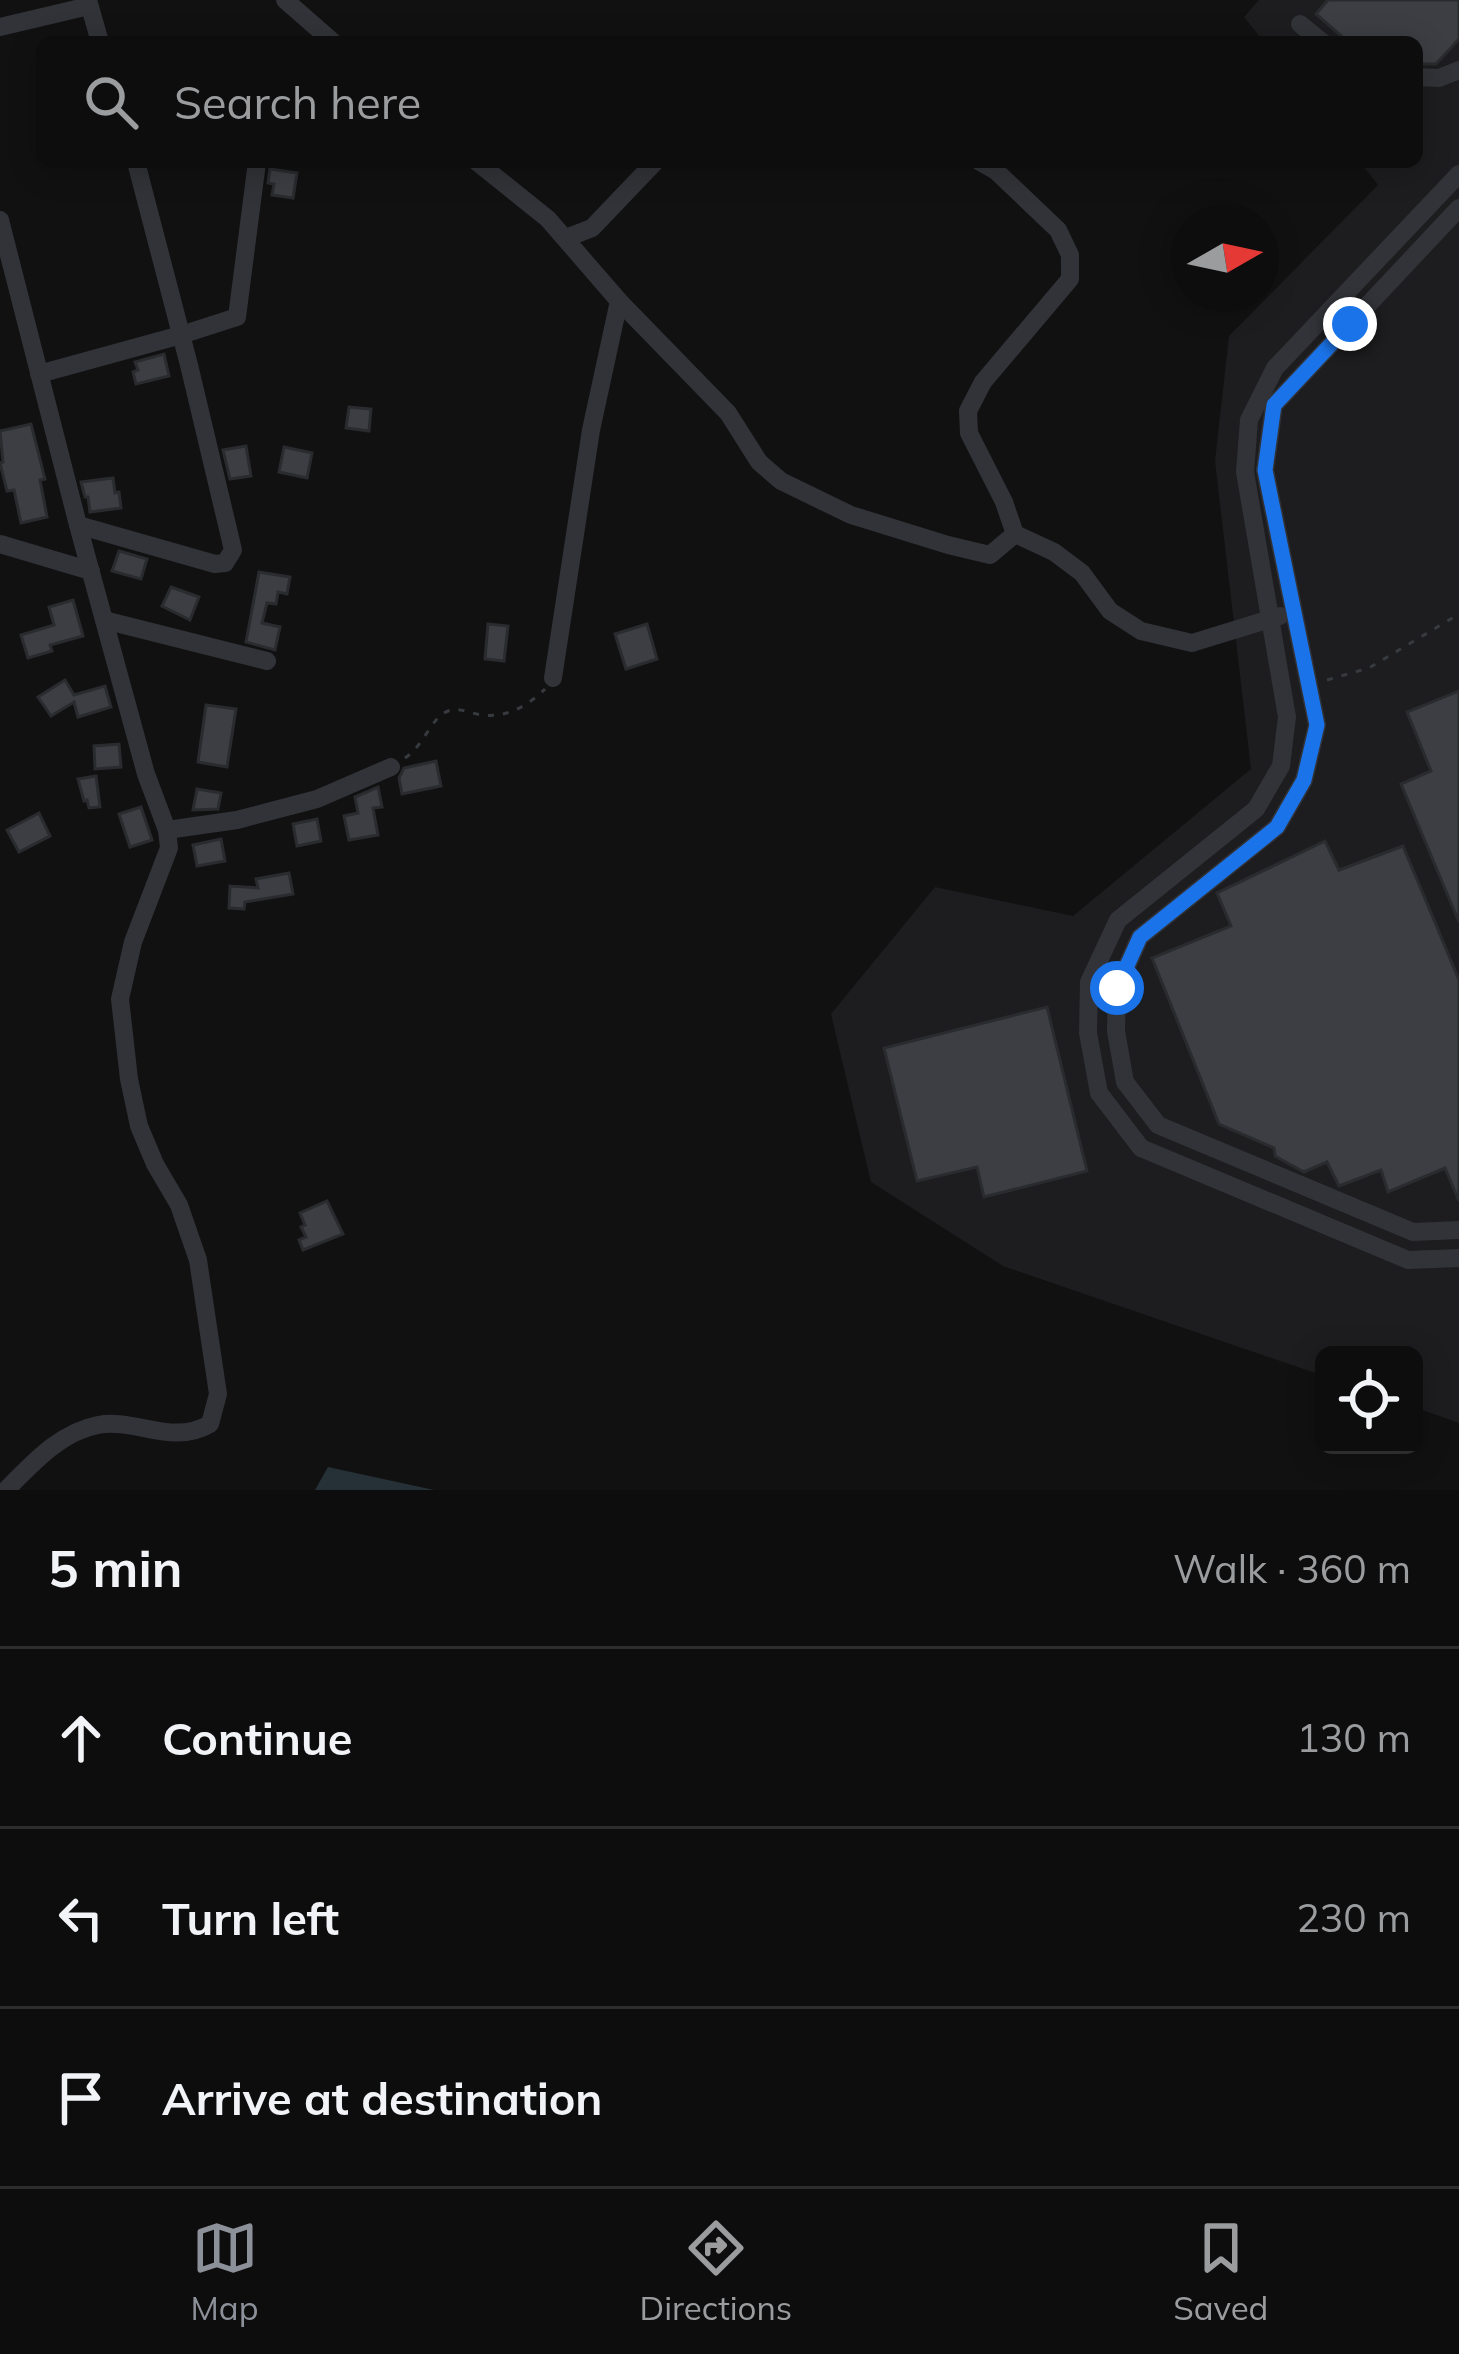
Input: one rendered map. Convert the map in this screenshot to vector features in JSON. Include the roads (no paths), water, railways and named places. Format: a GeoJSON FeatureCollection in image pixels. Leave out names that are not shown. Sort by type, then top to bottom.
{"type":"FeatureCollection","features":[{"type":"Feature","properties":{"kind":"street"},"geometry":{"type":"LineString","coordinates":[[286,0],[326,36]]}},
{"type":"Feature","properties":{"kind":"street"},"geometry":{"type":"LineString","coordinates":[[0,27],[89,3],[98,36]]}},
{"type":"Feature","properties":{"kind":"street"},"geometry":{"type":"LineString","coordinates":[[1300,23],[1315,36]]}},
{"type":"Feature","properties":{"kind":"street"},"geometry":{"type":"LineString","coordinates":[[1423,77],[1439,78],[1459,70]]}},
{"type":"Feature","properties":{"kind":"street"},"geometry":{"type":"LineString","coordinates":[[77,525],[214,564],[232,556],[230,532],[138,168]]}},
{"type":"Feature","properties":{"kind":"street"},"geometry":{"type":"LineString","coordinates":[[39,374],[237,316],[255,168]]}},
{"type":"Feature","properties":{"kind":"street"},"geometry":{"type":"LineString","coordinates":[[485,168],[566,238],[619,301],[728,413],[760,462],[781,481],[851,515],[990,555],[1015,534]]}},
{"type":"Feature","properties":{"kind":"street"},"geometry":{"type":"LineString","coordinates":[[566,238],[592,228],[649,168]]}},
{"type":"Feature","properties":{"kind":"street"},"geometry":{"type":"LineString","coordinates":[[990,168],[1058,230],[1070,255],[1070,279],[983,382],[968,411],[969,433],[1015,534],[1054,552],[1082,573],[1110,610],[1141,631],[1192,643],[1294,612]]}},
{"type":"Feature","properties":{"kind":"street"},"geometry":{"type":"LineString","coordinates":[[1459,174],[1274,368],[1249,420],[1245,472],[1287,717],[1281,766],[1256,808],[1118,920],[1089,982],[1088,1033],[1099,1094],[1141,1148],[1408,1260],[1459,1258]]}},
{"type":"Feature","properties":{"kind":"street"},"geometry":{"type":"LineString","coordinates":[[1459,208],[1274,405],[1265,470],[1317,725],[1309,762],[1277,827],[1140,937],[1117,988],[1115,1031],[1125,1082],[1158,1125],[1413,1232],[1459,1230]]}},
{"type":"Feature","properties":{"kind":"street"},"geometry":{"type":"LineString","coordinates":[[0,220],[4,254],[77,525],[146,774],[167,830],[169,848],[133,942],[120,999],[139,1126],[179,1205],[198,1260],[218,1394],[210,1424],[196,1432],[166,1434],[103,1424],[73,1432],[35,1460],[6,1490]]}},
{"type":"Feature","properties":{"kind":"street"},"geometry":{"type":"LineString","coordinates":[[553,678],[591,430],[619,301]]}},
{"type":"Feature","properties":{"kind":"street"},"geometry":{"type":"LineString","coordinates":[[0,544],[91,571]]}},
{"type":"Feature","properties":{"kind":"street"},"geometry":{"type":"LineString","coordinates":[[104,620],[267,661]]}},
{"type":"Feature","properties":{"kind":"street"},"geometry":{"type":"LineString","coordinates":[[167,830],[237,820],[317,799],[391,767]]}}]}
